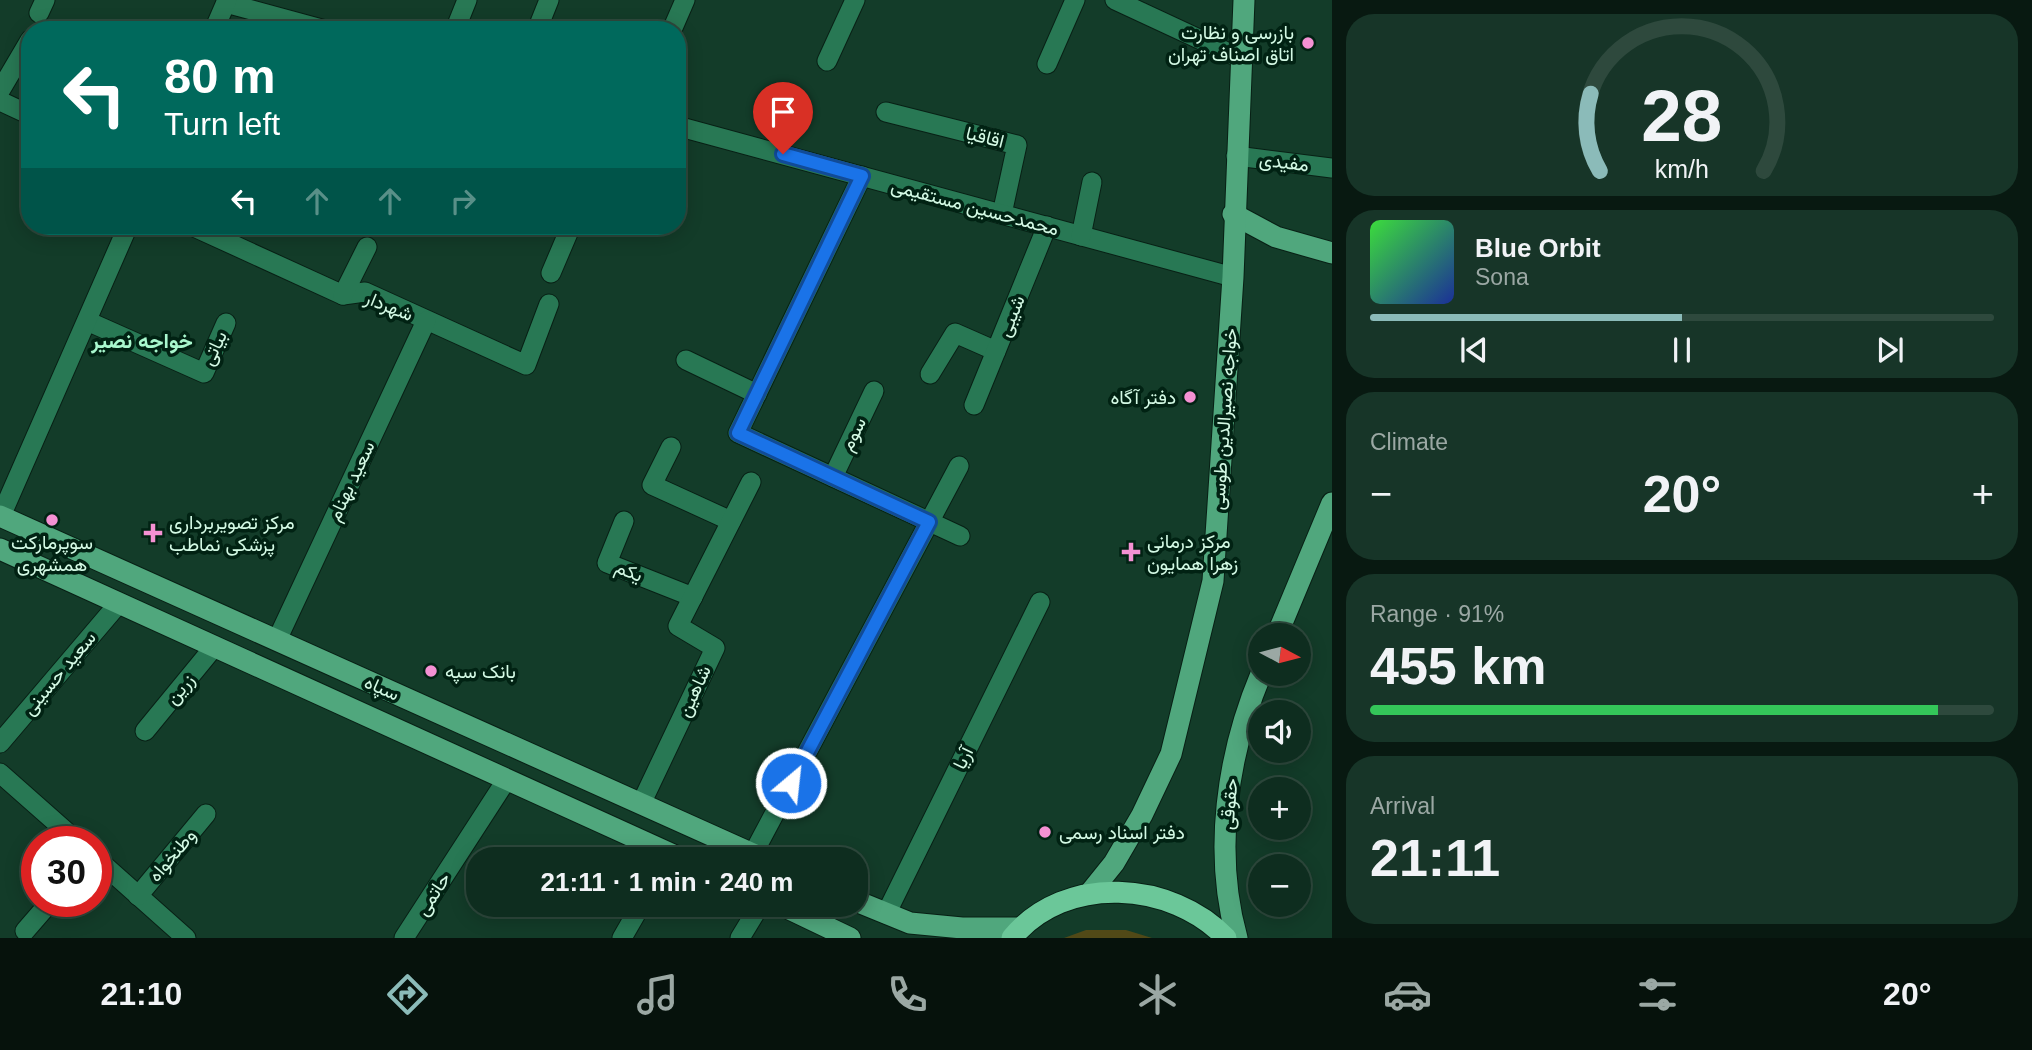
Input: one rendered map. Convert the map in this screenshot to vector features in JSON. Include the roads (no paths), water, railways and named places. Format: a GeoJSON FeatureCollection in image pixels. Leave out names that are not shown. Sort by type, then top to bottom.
{"type":"FeatureCollection","features":[{"type":"Feature","properties":{"kind":"highway"},"geometry":{"type":"LineString","coordinates":[[1016,933],[1052,907],[1089,894],[1132,891],[1174,901],[1212,923],[1226,938]]}},
{"type":"Feature","properties":{"kind":"main road","name":"خواجه نصیرالدین طوسی"},"geometry":{"type":"LineString","coordinates":[[1089,894],[1114,863],[1131,834],[1171,754],[1213,581],[1233,277],[1233,214],[1244,0]]}},
{"type":"Feature","properties":{"kind":"main road"},"geometry":{"type":"LineString","coordinates":[[1233,214],[1276,237],[1332,253]]}},
{"type":"Feature","properties":{"kind":"main road"},"geometry":{"type":"LineString","coordinates":[[1282,623],[1332,503]]}},
{"type":"Feature","properties":{"kind":"main road","name":"سپاه"},"geometry":{"type":"LineString","coordinates":[[1,516],[736,847]]}},
{"type":"Feature","properties":{"kind":"main road","name":"سپاه"},"geometry":{"type":"LineString","coordinates":[[3,555],[119,603],[651,847]]}},
{"type":"Feature","properties":{"kind":"main road","name":"حقوقی"},"geometry":{"type":"LineString","coordinates":[[1237,938],[1230,913],[1226,878],[1226,833],[1231,773],[1256,686]]}},
{"type":"Feature","properties":{"kind":"main road"},"geometry":{"type":"LineString","coordinates":[[868,906],[923,924],[1016,933]]}},
{"type":"Feature","properties":{"kind":"main road"},"geometry":{"type":"LineString","coordinates":[[806,917],[850,938]]}},
{"type":"Feature","properties":{"kind":"street"},"geometry":{"type":"LineString","coordinates":[[459,21],[467,0]]}},
{"type":"Feature","properties":{"kind":"street"},"geometry":{"type":"LineString","coordinates":[[540,21],[548,0]]}},
{"type":"Feature","properties":{"kind":"street"},"geometry":{"type":"LineString","coordinates":[[676,21],[685,0]]}},
{"type":"Feature","properties":{"kind":"street"},"geometry":{"type":"LineString","coordinates":[[827,61],[855,0]]}},
{"type":"Feature","properties":{"kind":"street"},"geometry":{"type":"LineString","coordinates":[[1047,64],[1075,0]]}},
{"type":"Feature","properties":{"kind":"street"},"geometry":{"type":"LineString","coordinates":[[1115,0],[1242,59]]}},
{"type":"Feature","properties":{"kind":"street"},"geometry":{"type":"LineString","coordinates":[[218,21],[226,1],[295,21]]}},
{"type":"Feature","properties":{"kind":"street"},"geometry":{"type":"LineString","coordinates":[[0,92],[21,56]]}},
{"type":"Feature","properties":{"kind":"street"},"geometry":{"type":"LineString","coordinates":[[0,101],[21,111]]}},
{"type":"Feature","properties":{"kind":"street","name":"اقاقیا"},"geometry":{"type":"LineString","coordinates":[[886,112],[1017,145],[1002,214]]}},
{"type":"Feature","properties":{"kind":"street","name":"محمدحسین مستقیمی"},"geometry":{"type":"LineString","coordinates":[[686,128],[1233,277]]}},
{"type":"Feature","properties":{"kind":"street","name":"مفیدی"},"geometry":{"type":"LineString","coordinates":[[1236,156],[1332,168]]}},
{"type":"Feature","properties":{"kind":"street"},"geometry":{"type":"LineString","coordinates":[[862,176],[738,433],[960,536]]}},
{"type":"Feature","properties":{"kind":"street"},"geometry":{"type":"LineString","coordinates":[[1081,236],[1092,183]]}},
{"type":"Feature","properties":{"kind":"street","name":"شیبی"},"geometry":{"type":"LineString","coordinates":[[974,405],[1047,226]]}},
{"type":"Feature","properties":{"kind":"street"},"geometry":{"type":"LineString","coordinates":[[1,516],[124,235]]}},
{"type":"Feature","properties":{"kind":"street","name":"شهردار"},"geometry":{"type":"LineString","coordinates":[[212,235],[343,295],[365,292],[526,365],[550,304]]}},
{"type":"Feature","properties":{"kind":"street"},"geometry":{"type":"LineString","coordinates":[[551,273],[567,235]]}},
{"type":"Feature","properties":{"kind":"street"},"geometry":{"type":"LineString","coordinates":[[343,295],[367,247]]}},
{"type":"Feature","properties":{"kind":"street","name":"بیاتی"},"geometry":{"type":"LineString","coordinates":[[87,321],[204,373],[226,323]]}},
{"type":"Feature","properties":{"kind":"street","name":"سعید بهنام"},"geometry":{"type":"LineString","coordinates":[[276,640],[426,321]]}},
{"type":"Feature","properties":{"kind":"street"},"geometry":{"type":"LineString","coordinates":[[930,374],[955,333],[996,351]]}},
{"type":"Feature","properties":{"kind":"street"},"geometry":{"type":"LineString","coordinates":[[686,360],[757,394]]}},
{"type":"Feature","properties":{"kind":"street","name":"سوم"},"geometry":{"type":"LineString","coordinates":[[833,477],[874,391]]}},
{"type":"Feature","properties":{"kind":"street"},"geometry":{"type":"LineString","coordinates":[[671,447],[652,485],[731,521]]}},
{"type":"Feature","properties":{"kind":"street"},"geometry":{"type":"LineString","coordinates":[[763,847],[959,466]]}},
{"type":"Feature","properties":{"kind":"street","name":"شاهین"},"geometry":{"type":"LineString","coordinates":[[641,804],[715,648],[678,626],[751,482]]}},
{"type":"Feature","properties":{"kind":"street","name":"یکم"},"geometry":{"type":"LineString","coordinates":[[624,521],[607,563],[693,597]]}},
{"type":"Feature","properties":{"kind":"street","name":"آریا"},"geometry":{"type":"LineString","coordinates":[[886,914],[1040,602]]}},
{"type":"Feature","properties":{"kind":"street","name":"سعید حسینی"},"geometry":{"type":"LineString","coordinates":[[0,743],[119,603]]}},
{"type":"Feature","properties":{"kind":"street","name":"زرین"},"geometry":{"type":"LineString","coordinates":[[145,731],[214,647]]}},
{"type":"Feature","properties":{"kind":"street"},"geometry":{"type":"LineString","coordinates":[[0,773],[60,826]]}},
{"type":"Feature","properties":{"kind":"street","name":"حاتمی"},"geometry":{"type":"LineString","coordinates":[[404,938],[507,779]]}},
{"type":"Feature","properties":{"kind":"street","name":"وطنخواه"},"geometry":{"type":"LineString","coordinates":[[138,896],[206,814]]}},
{"type":"Feature","properties":{"kind":"street"},"geometry":{"type":"LineString","coordinates":[[112,872],[186,938]]}},
{"type":"Feature","properties":{"kind":"street"},"geometry":{"type":"LineString","coordinates":[[24,931],[37,917]]}},
{"type":"Feature","properties":{"kind":"street"},"geometry":{"type":"LineString","coordinates":[[622,938],[634,917]]}},
{"type":"Feature","properties":{"kind":"street"},"geometry":{"type":"LineString","coordinates":[[740,938],[753,917]]}},
{"type":"Feature","properties":{"kind":"place","name":"بازرسی و نظارت اتاق اصناف تهران"},"geometry":{"type":"Point","coordinates":[1308,43]}},
{"type":"Feature","properties":{"kind":"place","name":"دفتر آگاه"},"geometry":{"type":"Point","coordinates":[1190,397]}},
{"type":"Feature","properties":{"kind":"place","name":"سوپرمارکت همشهری"},"geometry":{"type":"Point","coordinates":[52,520]}},
{"type":"Feature","properties":{"kind":"place","name":"مرکز تصویربرداری پزشکی نماطب"},"geometry":{"type":"Point","coordinates":[153,533]}},
{"type":"Feature","properties":{"kind":"place","name":"مرکز درمانی زهرا همایون"},"geometry":{"type":"Point","coordinates":[1131,552]}},
{"type":"Feature","properties":{"kind":"place","name":"بانک سپه"},"geometry":{"type":"Point","coordinates":[431,671]}},
{"type":"Feature","properties":{"kind":"place","name":"دفتر اسناد رسمی"},"geometry":{"type":"Point","coordinates":[1045,832]}},
{"type":"Feature","properties":{"kind":"district","name":"خواجه نصیر"},"geometry":{"type":"Point","coordinates":[142,340]}}]}
